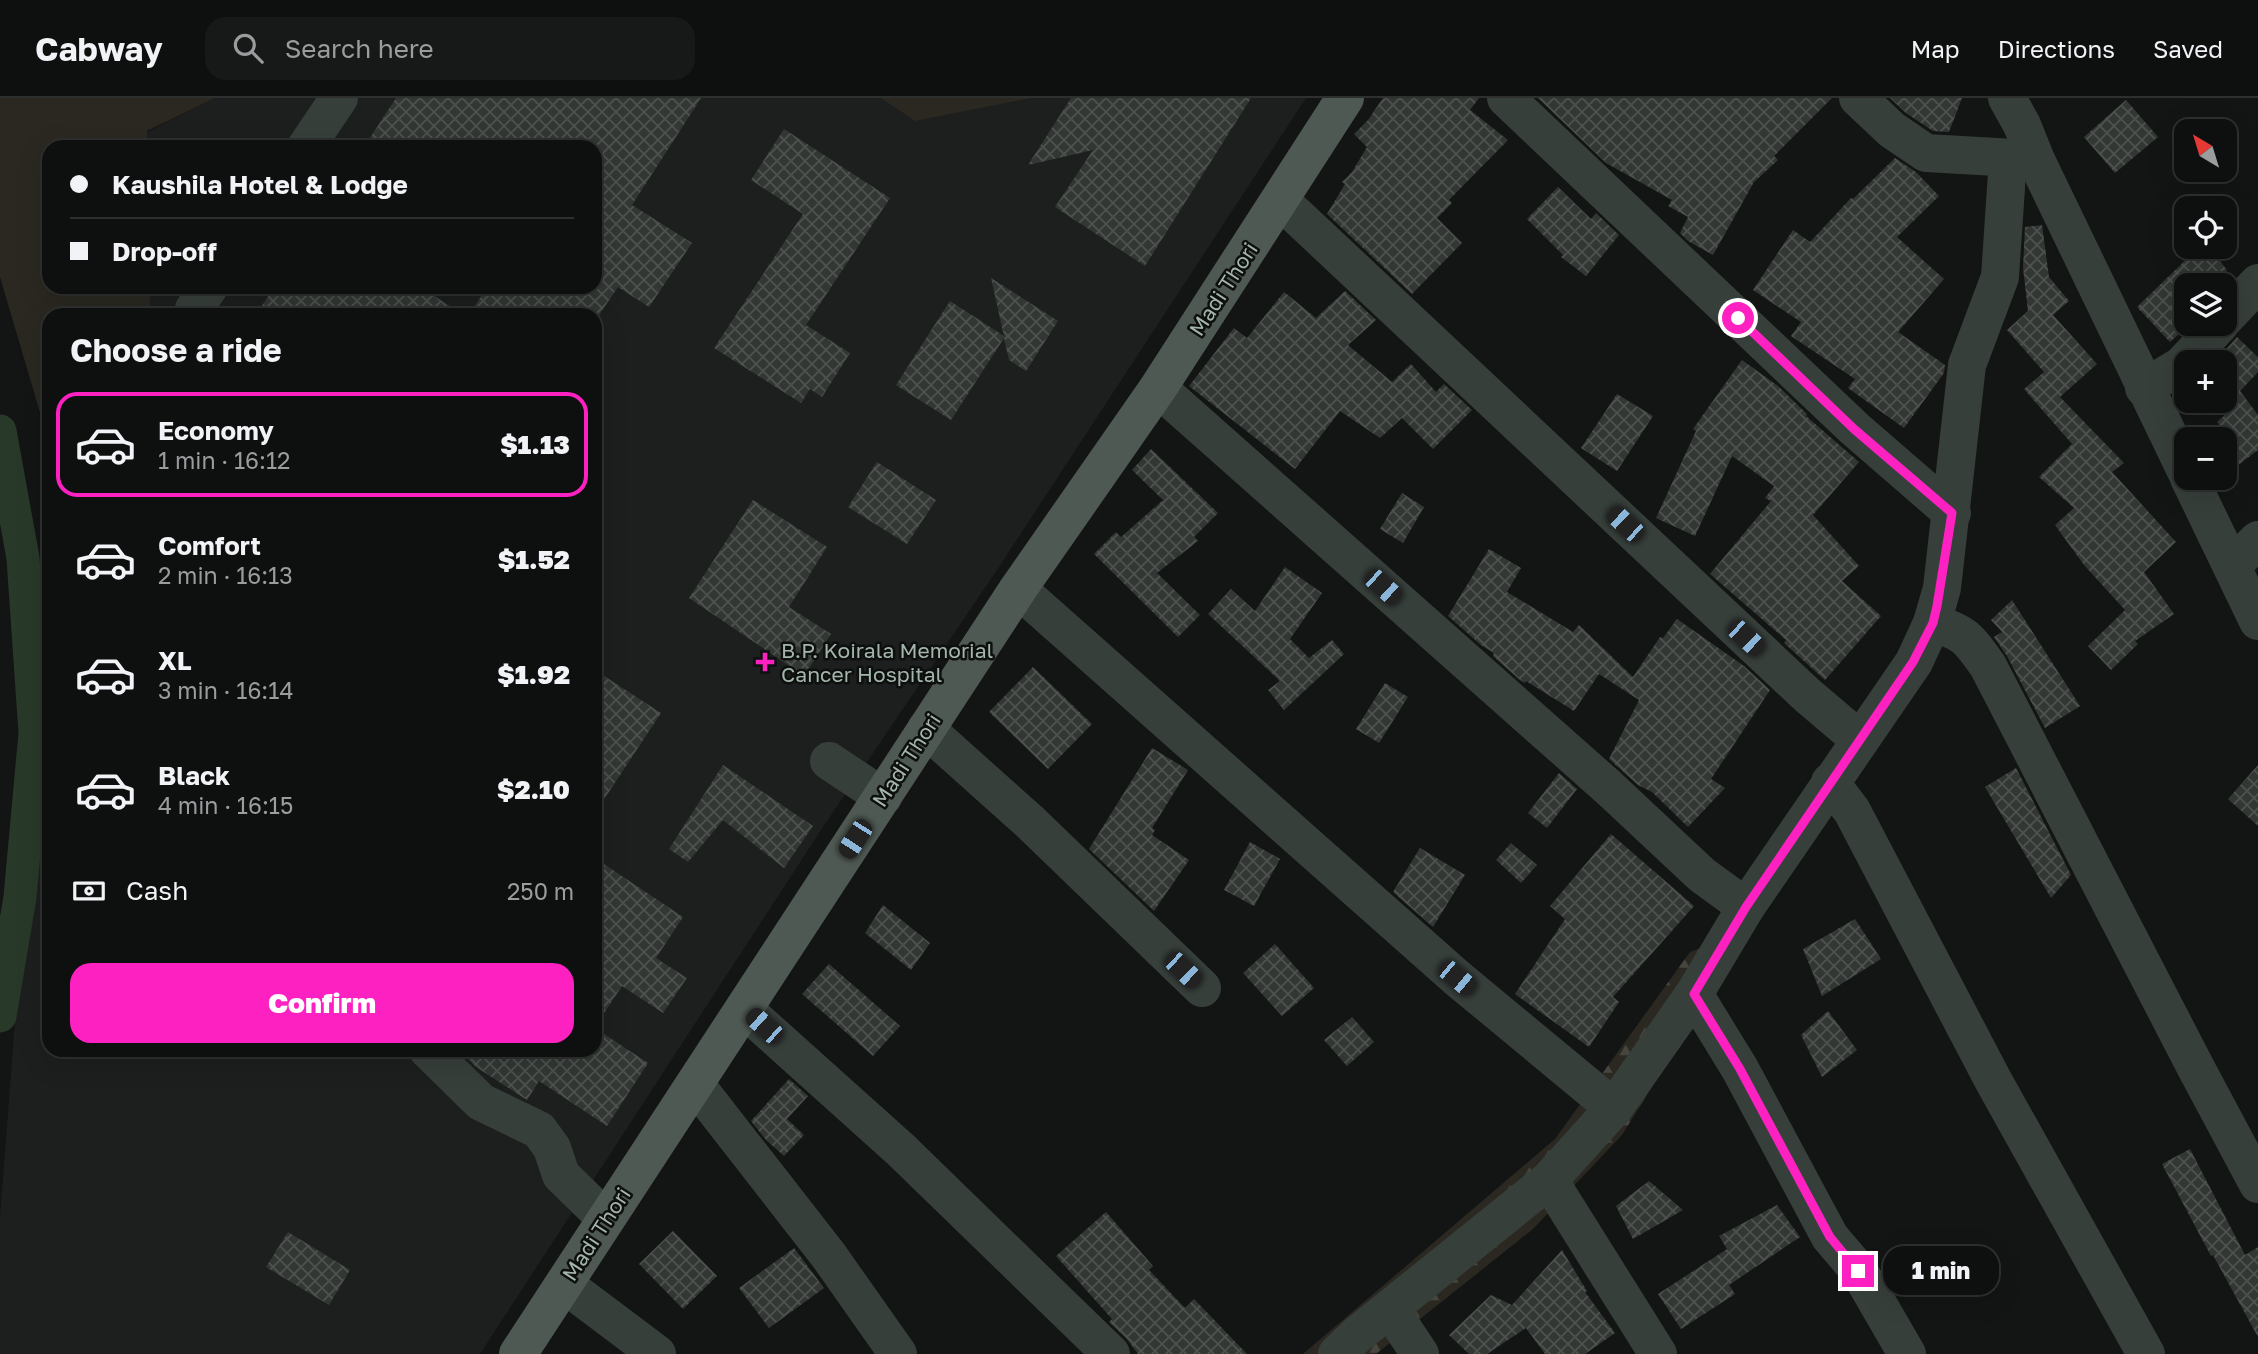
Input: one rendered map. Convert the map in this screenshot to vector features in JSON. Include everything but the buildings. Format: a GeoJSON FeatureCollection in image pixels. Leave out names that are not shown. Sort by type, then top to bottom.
{"type":"FeatureCollection","features":[{"type":"Feature","properties":{"kind":"main road","name":"Madi Thori"},"geometry":{"type":"LineString","coordinates":[[518,1354],[1017,589],[1158,388],[1345,98]]}},
{"type":"Feature","properties":{"kind":"street"},"geometry":{"type":"LineString","coordinates":[[311,140],[339,98]]}},
{"type":"Feature","properties":{"kind":"street"},"geometry":{"type":"LineString","coordinates":[[1506,98],[1854,429],[1952,513]]}},
{"type":"Feature","properties":{"kind":"street"},"geometry":{"type":"LineString","coordinates":[[1858,98],[1892,130],[1926,153],[2022,159]]}},
{"type":"Feature","properties":{"kind":"street"},"geometry":{"type":"LineString","coordinates":[[1337,1354],[1549,1180],[1614,1108],[1694,994],[1746,907],[1913,662],[1933,623],[1941,588],[1952,513],[1966,365],[2000,277],[2022,159],[2022,125],[2007,98]]}},
{"type":"Feature","properties":{"kind":"street"},"geometry":{"type":"LineString","coordinates":[[2022,159],[2174,447]]}},
{"type":"Feature","properties":{"kind":"street"},"geometry":{"type":"LineString","coordinates":[[1280,201],[1807,695],[1860,740]]}},
{"type":"Feature","properties":{"kind":"street"},"geometry":{"type":"LineString","coordinates":[[2237,306],[2258,283]]}},
{"type":"Feature","properties":{"kind":"street"},"geometry":{"type":"LineString","coordinates":[[2144,388],[2182,365],[2209,336]]}},
{"type":"Feature","properties":{"kind":"street"},"geometry":{"type":"LineString","coordinates":[[1158,388],[1608,786],[1702,875],[1746,907]]}},
{"type":"Feature","properties":{"kind":"street"},"geometry":{"type":"LineString","coordinates":[[2198,490],[2245,553],[2258,621]]}},
{"type":"Feature","properties":{"kind":"street"},"geometry":{"type":"LineString","coordinates":[[1017,589],[1457,978],[1614,1108]]}},
{"type":"Feature","properties":{"kind":"street"},"geometry":{"type":"LineString","coordinates":[[1933,623],[1955,629],[1972,644],[1988,666],[2258,1184]]}},
{"type":"Feature","properties":{"kind":"street"},"geometry":{"type":"LineString","coordinates":[[926,729],[1030,822],[1202,988]]}},
{"type":"Feature","properties":{"kind":"street"},"geometry":{"type":"LineString","coordinates":[[829,761],[883,797]]}},
{"type":"Feature","properties":{"kind":"street"},"geometry":{"type":"LineString","coordinates":[[1830,782],[1852,811],[1993,1080],[2146,1354]]}},
{"type":"Feature","properties":{"kind":"street"},"geometry":{"type":"LineString","coordinates":[[1694,994],[1740,1069],[1830,1237],[1858,1271],[1907,1354]]}},
{"type":"Feature","properties":{"kind":"street"},"geometry":{"type":"LineString","coordinates":[[744,1009],[901,1150],[1111,1354]]}},
{"type":"Feature","properties":{"kind":"street"},"geometry":{"type":"LineString","coordinates":[[435,1057],[481,1102],[538,1130],[552,1148],[561,1175],[606,1219]]}},
{"type":"Feature","properties":{"kind":"street"},"geometry":{"type":"LineString","coordinates":[[695,1084],[830,1255],[898,1354]]}},
{"type":"Feature","properties":{"kind":"street"},"geometry":{"type":"LineString","coordinates":[[1549,1180],[1658,1354]]}},
{"type":"Feature","properties":{"kind":"street"},"geometry":{"type":"LineString","coordinates":[[564,1284],[657,1354]]}},
{"type":"Feature","properties":{"kind":"street"},"geometry":{"type":"LineString","coordinates":[[1390,1309],[1420,1354]]}},
{"type":"Feature","properties":{"kind":"shaded area","name":"B.P. Koirala Memorial Cancer Hospital"},"geometry":{"type":"Polygon","coordinates":[[[215,98],[1306,98],[997,570],[823,827],[480,1354],[0,1354],[0,1217],[18,982],[42,806],[42,1057],[602,1057],[602,308],[150,308],[150,294],[602,294],[602,140],[147,140],[147,132],[215,98]]]}},
{"type":"Feature","properties":{"kind":"green space"},"geometry":{"type":"Polygon","coordinates":[[[0,98],[215,98],[147,131],[147,140],[42,140],[42,294],[150,294],[150,308],[42,308],[42,419],[0,277],[0,98]]]}},
{"type":"Feature","properties":{"kind":"green space"},"geometry":{"type":"Polygon","coordinates":[[[881,98],[1031,98],[915,121],[881,98]]]}},
{"type":"Feature","properties":{"kind":"green space"},"geometry":{"type":"Polygon","coordinates":[[[1748,933],[1622,1135],[1533,1229],[1376,1354],[1303,1354],[1555,1139],[1690,952],[1748,933]]]}},
{"type":"Feature","properties":{"kind":"waterway"},"geometry":{"type":"LineString","coordinates":[[0,431],[23,558],[35,733],[20,897],[0,1016]]}},
{"type":"Feature","properties":{"kind":"place","name":"B.P. Koirala Memorial Cancer Hospital"},"geometry":{"type":"Point","coordinates":[765,662]}},
{"type":"Feature","properties":{"kind":"route"},"geometry":{"type":"LineString","coordinates":[[1738,318],[1854,429],[1952,513],[1933,623],[1913,662],[1746,907],[1694,994],[1740,1069],[1830,1237],[1858,1271]]}}]}
